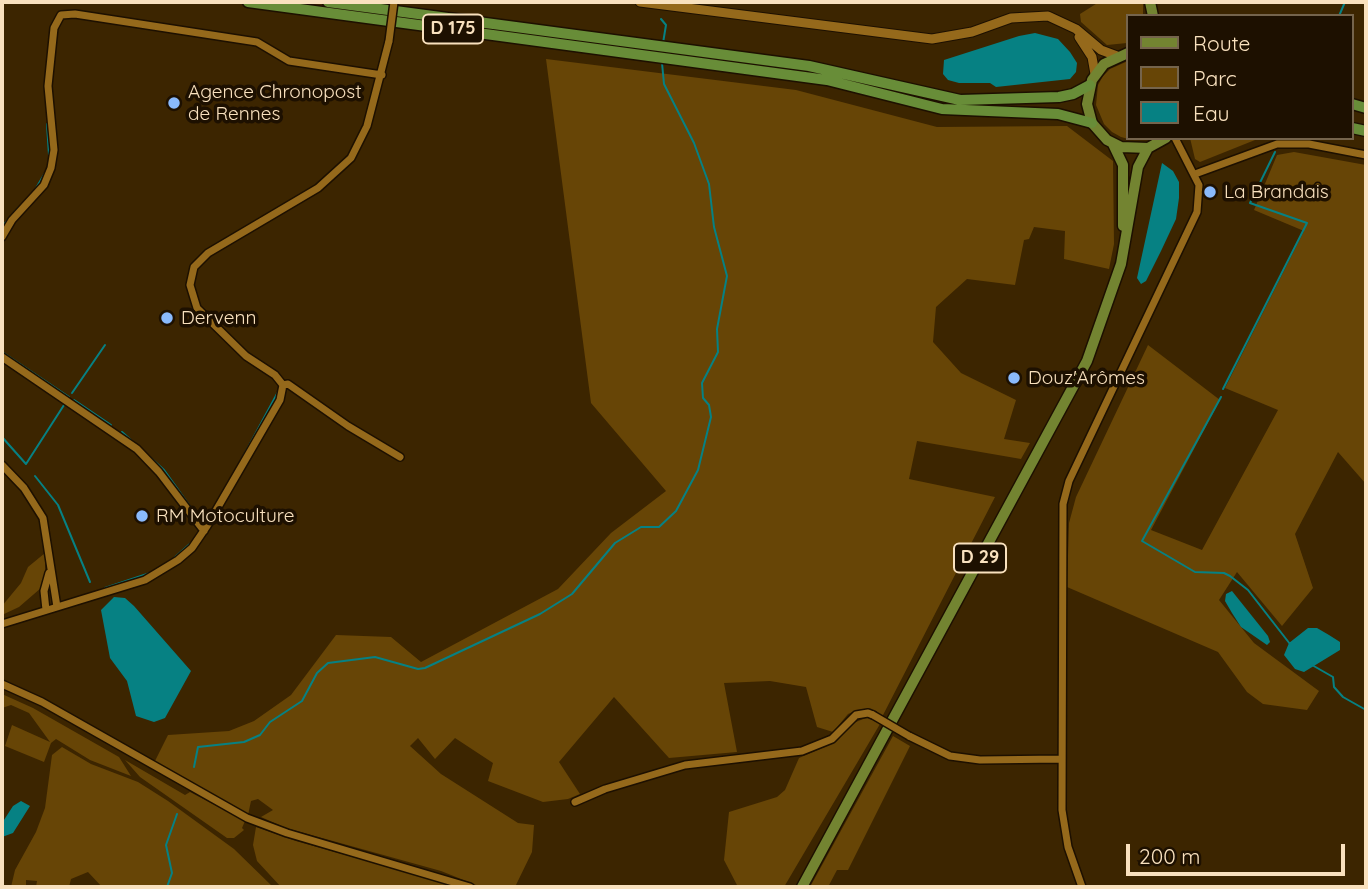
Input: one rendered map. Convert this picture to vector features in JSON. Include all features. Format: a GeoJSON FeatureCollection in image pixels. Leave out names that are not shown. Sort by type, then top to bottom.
{"type":"FeatureCollection","features":[{"type":"Feature","properties":{"kind":"highway","name":"D 175"},"geometry":{"type":"LineString","coordinates":[[248,2],[830,69],[918,93],[960,100],[1059,97],[1079,92],[1092,80]]}},
{"type":"Feature","properties":{"kind":"highway","name":"D 175"},"geometry":{"type":"LineString","coordinates":[[328,2],[664,52],[827,80],[942,109],[1058,114],[1092,123]]}},
{"type":"Feature","properties":{"kind":"main road"},"geometry":{"type":"LineString","coordinates":[[1122,54],[1092,80],[1087,104],[1092,123],[1113,144],[1130,149],[1147,148],[1163,140]]}},
{"type":"Feature","properties":{"kind":"main road","name":"D 29"},"geometry":{"type":"LineString","coordinates":[[1113,144],[1121,158],[1123,173],[1123,232],[1115,282]]}},
{"type":"Feature","properties":{"kind":"main road","name":"D 29"},"geometry":{"type":"LineString","coordinates":[[802,887],[1070,394],[1101,325],[1115,282],[1125,250],[1138,167],[1147,148]]}},
{"type":"Feature","properties":{"kind":"main road"},"geometry":{"type":"LineString","coordinates":[[795,887],[821,851]]}},
{"type":"Feature","properties":{"kind":"street"},"geometry":{"type":"LineString","coordinates":[[2,624],[155,576],[192,548],[204,531],[280,400],[283,385],[275,375],[246,356],[197,308],[191,293],[192,272],[208,253],[318,188],[340,170],[358,148],[382,75],[394,2]]}},
{"type":"Feature","properties":{"kind":"street"},"geometry":{"type":"LineString","coordinates":[[640,2],[919,38],[950,37],[1033,14],[1062,21],[1101,50],[1122,54]]}},
{"type":"Feature","properties":{"kind":"street"},"geometry":{"type":"LineString","coordinates":[[2,236],[39,192],[51,168],[54,150],[49,75],[54,28],[61,15],[75,14],[257,42],[289,61],[382,75]]}},
{"type":"Feature","properties":{"kind":"street"},"geometry":{"type":"LineString","coordinates":[[1062,21],[1086,46],[1092,80]]}},
{"type":"Feature","properties":{"kind":"street"},"geometry":{"type":"LineString","coordinates":[[1163,140],[1179,150]]}},
{"type":"Feature","properties":{"kind":"street"},"geometry":{"type":"LineString","coordinates":[[1082,887],[1065,830],[1060,758],[1062,525],[1065,493],[1195,218],[1200,197],[1195,174],[1176,140]]}},
{"type":"Feature","properties":{"kind":"street"},"geometry":{"type":"LineString","coordinates":[[1195,174],[1277,144],[1309,144],[1366,155]]}},
{"type":"Feature","properties":{"kind":"street"},"geometry":{"type":"LineString","coordinates":[[2,358],[137,449],[159,472],[204,531]]}},
{"type":"Feature","properties":{"kind":"street"},"geometry":{"type":"LineString","coordinates":[[283,385],[288,384],[348,426],[400,457]]}},
{"type":"Feature","properties":{"kind":"street"},"geometry":{"type":"LineString","coordinates":[[2,465],[24,488],[43,518],[57,607]]}},
{"type":"Feature","properties":{"kind":"street"},"geometry":{"type":"LineString","coordinates":[[46,610],[44,591],[50,572]]}},
{"type":"Feature","properties":{"kind":"street"},"geometry":{"type":"LineString","coordinates":[[2,684],[41,702],[247,818],[470,887]]}},
{"type":"Feature","properties":{"kind":"street"},"geometry":{"type":"LineString","coordinates":[[575,802],[605,789],[685,765],[802,751],[832,739],[856,715],[868,713],[950,756],[980,760],[1060,758]]}},
{"type":"Feature","properties":{"kind":"green space"},"geometry":{"type":"Polygon","coordinates":[[[1099,2],[1143,2],[1143,14],[1126,14],[1126,43],[1107,45],[1081,22],[1080,14],[1099,2]]]}},
{"type":"Feature","properties":{"kind":"green space"},"geometry":{"type":"Polygon","coordinates":[[[546,59],[796,90],[937,127],[1067,126],[1113,161],[1114,244],[1109,269],[1064,259],[1065,231],[1034,227],[1029,239],[1024,240],[1015,285],[967,279],[936,307],[933,342],[961,373],[1016,400],[1004,439],[1030,443],[1021,459],[917,441],[909,479],[995,497],[882,717],[867,709],[857,710],[848,714],[833,732],[817,727],[806,687],[770,681],[724,683],[737,752],[669,758],[614,697],[559,762],[580,794],[568,799],[543,802],[488,781],[493,763],[455,738],[435,759],[418,738],[410,746],[441,774],[518,823],[534,825],[532,852],[515,887],[481,887],[441,871],[286,828],[261,817],[273,810],[258,799],[251,801],[248,815],[154,763],[168,735],[229,731],[254,721],[291,695],[336,635],[391,637],[421,662],[558,589],[611,533],[666,491],[591,403],[546,59]]]}},
{"type":"Feature","properties":{"kind":"green space"},"geometry":{"type":"Polygon","coordinates":[[[1126,62],[1126,138],[1112,132],[1104,124],[1096,105],[1098,85],[1110,69],[1126,62]]]}},
{"type":"Feature","properties":{"kind":"green space"},"geometry":{"type":"Polygon","coordinates":[[[1190,140],[1255,140],[1200,162],[1195,159],[1190,140]]]}},
{"type":"Feature","properties":{"kind":"green space"},"geometry":{"type":"Polygon","coordinates":[[[1294,152],[1366,165],[1366,484],[1338,452],[1295,534],[1313,588],[1282,626],[1237,572],[1219,600],[1254,643],[1319,691],[1307,710],[1263,704],[1247,692],[1218,652],[1067,587],[1069,523],[1076,497],[1148,345],[1220,400],[1151,530],[1202,550],[1278,410],[1225,388],[1304,231],[1254,210],[1277,155],[1294,152]]]}},
{"type":"Feature","properties":{"kind":"green space"},"geometry":{"type":"Polygon","coordinates":[[[45,553],[45,575],[41,588],[19,607],[2,615],[2,606],[21,583],[28,567],[45,553]]]}},
{"type":"Feature","properties":{"kind":"green space"},"geometry":{"type":"Polygon","coordinates":[[[2,694],[33,708],[119,757],[131,776],[90,760],[56,739],[51,743],[44,762],[5,746],[12,725],[50,742],[29,713],[11,705],[2,708],[2,694]]]}},
{"type":"Feature","properties":{"kind":"green space"},"geometry":{"type":"Polygon","coordinates":[[[868,717],[880,724],[784,887],[738,887],[724,860],[729,812],[777,797],[785,790],[799,758],[836,742],[851,724],[868,717]]]}},
{"type":"Feature","properties":{"kind":"green space"},"geometry":{"type":"Polygon","coordinates":[[[893,736],[910,746],[848,870],[837,870],[828,887],[810,887],[893,736]]]}},
{"type":"Feature","properties":{"kind":"green space"},"geometry":{"type":"Polygon","coordinates":[[[62,747],[91,764],[138,782],[168,801],[234,849],[273,887],[102,887],[88,872],[71,879],[69,887],[36,887],[37,881],[26,880],[26,887],[11,887],[15,870],[36,832],[45,808],[52,755],[62,747]]]}},
{"type":"Feature","properties":{"kind":"green space"},"geometry":{"type":"Polygon","coordinates":[[[125,760],[185,795],[190,792],[245,821],[242,828],[244,830],[234,838],[227,838],[140,777],[125,760]]]}},
{"type":"Feature","properties":{"kind":"green space"},"geometry":{"type":"Polygon","coordinates":[[[256,827],[459,887],[281,887],[257,861],[253,845],[256,827]]]}},
{"type":"Feature","properties":{"kind":"water"},"geometry":{"type":"Polygon","coordinates":[[[1035,33],[1058,39],[1070,52],[1077,63],[1076,72],[1070,79],[996,87],[990,83],[959,83],[948,80],[943,74],[944,60],[1035,33]]]}},
{"type":"Feature","properties":{"kind":"water"},"geometry":{"type":"Polygon","coordinates":[[[1162,163],[1173,171],[1179,182],[1176,219],[1146,281],[1141,284],[1137,278],[1162,163]]]}},
{"type":"Feature","properties":{"kind":"water"},"geometry":{"type":"Polygon","coordinates":[[[1232,591],[1268,636],[1270,642],[1267,645],[1241,627],[1225,601],[1226,594],[1232,591]]]}},
{"type":"Feature","properties":{"kind":"water"},"geometry":{"type":"Polygon","coordinates":[[[114,597],[125,598],[134,606],[191,671],[165,718],[154,722],[136,716],[127,681],[110,658],[101,610],[114,597]]]}},
{"type":"Feature","properties":{"kind":"water"},"geometry":{"type":"Polygon","coordinates":[[[1308,628],[1317,628],[1340,642],[1340,650],[1304,672],[1295,669],[1284,655],[1289,643],[1308,628]]]}},
{"type":"Feature","properties":{"kind":"water"},"geometry":{"type":"Polygon","coordinates":[[[21,801],[30,806],[13,833],[2,837],[2,823],[13,806],[21,801]]]}},
{"type":"Feature","properties":{"kind":"waterway"},"geometry":{"type":"LineString","coordinates":[[1340,14],[1345,2]]}},
{"type":"Feature","properties":{"kind":"waterway"},"geometry":{"type":"LineString","coordinates":[[661,19],[666,25],[663,43]]}},
{"type":"Feature","properties":{"kind":"waterway"},"geometry":{"type":"LineString","coordinates":[[194,767],[198,747],[244,742],[260,735],[270,722],[302,701],[317,673],[328,663],[375,657],[418,669],[425,668],[540,614],[572,594],[615,543],[641,527],[659,527],[676,511],[698,470],[711,417],[709,405],[703,398],[702,383],[718,352],[717,329],[727,276],[714,227],[709,184],[694,143],[664,84],[662,63]]}},
{"type":"Feature","properties":{"kind":"waterway"},"geometry":{"type":"LineString","coordinates":[[47,124],[49,155]]}},
{"type":"Feature","properties":{"kind":"waterway"},"geometry":{"type":"LineString","coordinates":[[1223,389],[1307,223],[1250,203],[1275,152]]}},
{"type":"Feature","properties":{"kind":"waterway"},"geometry":{"type":"LineString","coordinates":[[35,190],[45,173]]}},
{"type":"Feature","properties":{"kind":"waterway"},"geometry":{"type":"LineString","coordinates":[[2,227],[19,207]]}},
{"type":"Feature","properties":{"kind":"waterway"},"geometry":{"type":"LineString","coordinates":[[72,393],[105,345]]}},
{"type":"Feature","properties":{"kind":"waterway"},"geometry":{"type":"LineString","coordinates":[[2,352],[69,397]]}},
{"type":"Feature","properties":{"kind":"waterway"},"geometry":{"type":"LineString","coordinates":[[237,468],[278,392]]}},
{"type":"Feature","properties":{"kind":"waterway"},"geometry":{"type":"LineString","coordinates":[[1221,397],[1142,541],[1195,572],[1224,573],[1230,576],[1248,590],[1290,644]]}},
{"type":"Feature","properties":{"kind":"waterway"},"geometry":{"type":"LineString","coordinates":[[74,400],[111,425]]}},
{"type":"Feature","properties":{"kind":"waterway"},"geometry":{"type":"LineString","coordinates":[[2,437],[26,464],[64,405]]}},
{"type":"Feature","properties":{"kind":"waterway"},"geometry":{"type":"LineString","coordinates":[[122,432],[164,470],[194,512]]}},
{"type":"Feature","properties":{"kind":"waterway"},"geometry":{"type":"LineString","coordinates":[[35,476],[58,505],[90,582]]}},
{"type":"Feature","properties":{"kind":"waterway"},"geometry":{"type":"LineString","coordinates":[[173,559],[191,543]]}},
{"type":"Feature","properties":{"kind":"waterway"},"geometry":{"type":"LineString","coordinates":[[105,588],[150,573]]}},
{"type":"Feature","properties":{"kind":"waterway"},"geometry":{"type":"LineString","coordinates":[[1312,665],[1333,677],[1334,687],[1343,697],[1366,710]]}},
{"type":"Feature","properties":{"kind":"waterway"},"geometry":{"type":"LineString","coordinates":[[167,887],[172,873],[166,845],[177,814]]}},
{"type":"Feature","properties":{"kind":"place","name":"Agence Chronopost de Rennes"},"geometry":{"type":"Point","coordinates":[174,103]}},
{"type":"Feature","properties":{"kind":"place","name":"La Brandais"},"geometry":{"type":"Point","coordinates":[1210,192]}},
{"type":"Feature","properties":{"kind":"place","name":"Dervenn"},"geometry":{"type":"Point","coordinates":[167,318]}},
{"type":"Feature","properties":{"kind":"place","name":"Douz'Arômes"},"geometry":{"type":"Point","coordinates":[1014,378]}},
{"type":"Feature","properties":{"kind":"place","name":"RM Motoculture"},"geometry":{"type":"Point","coordinates":[142,516]}}]}
